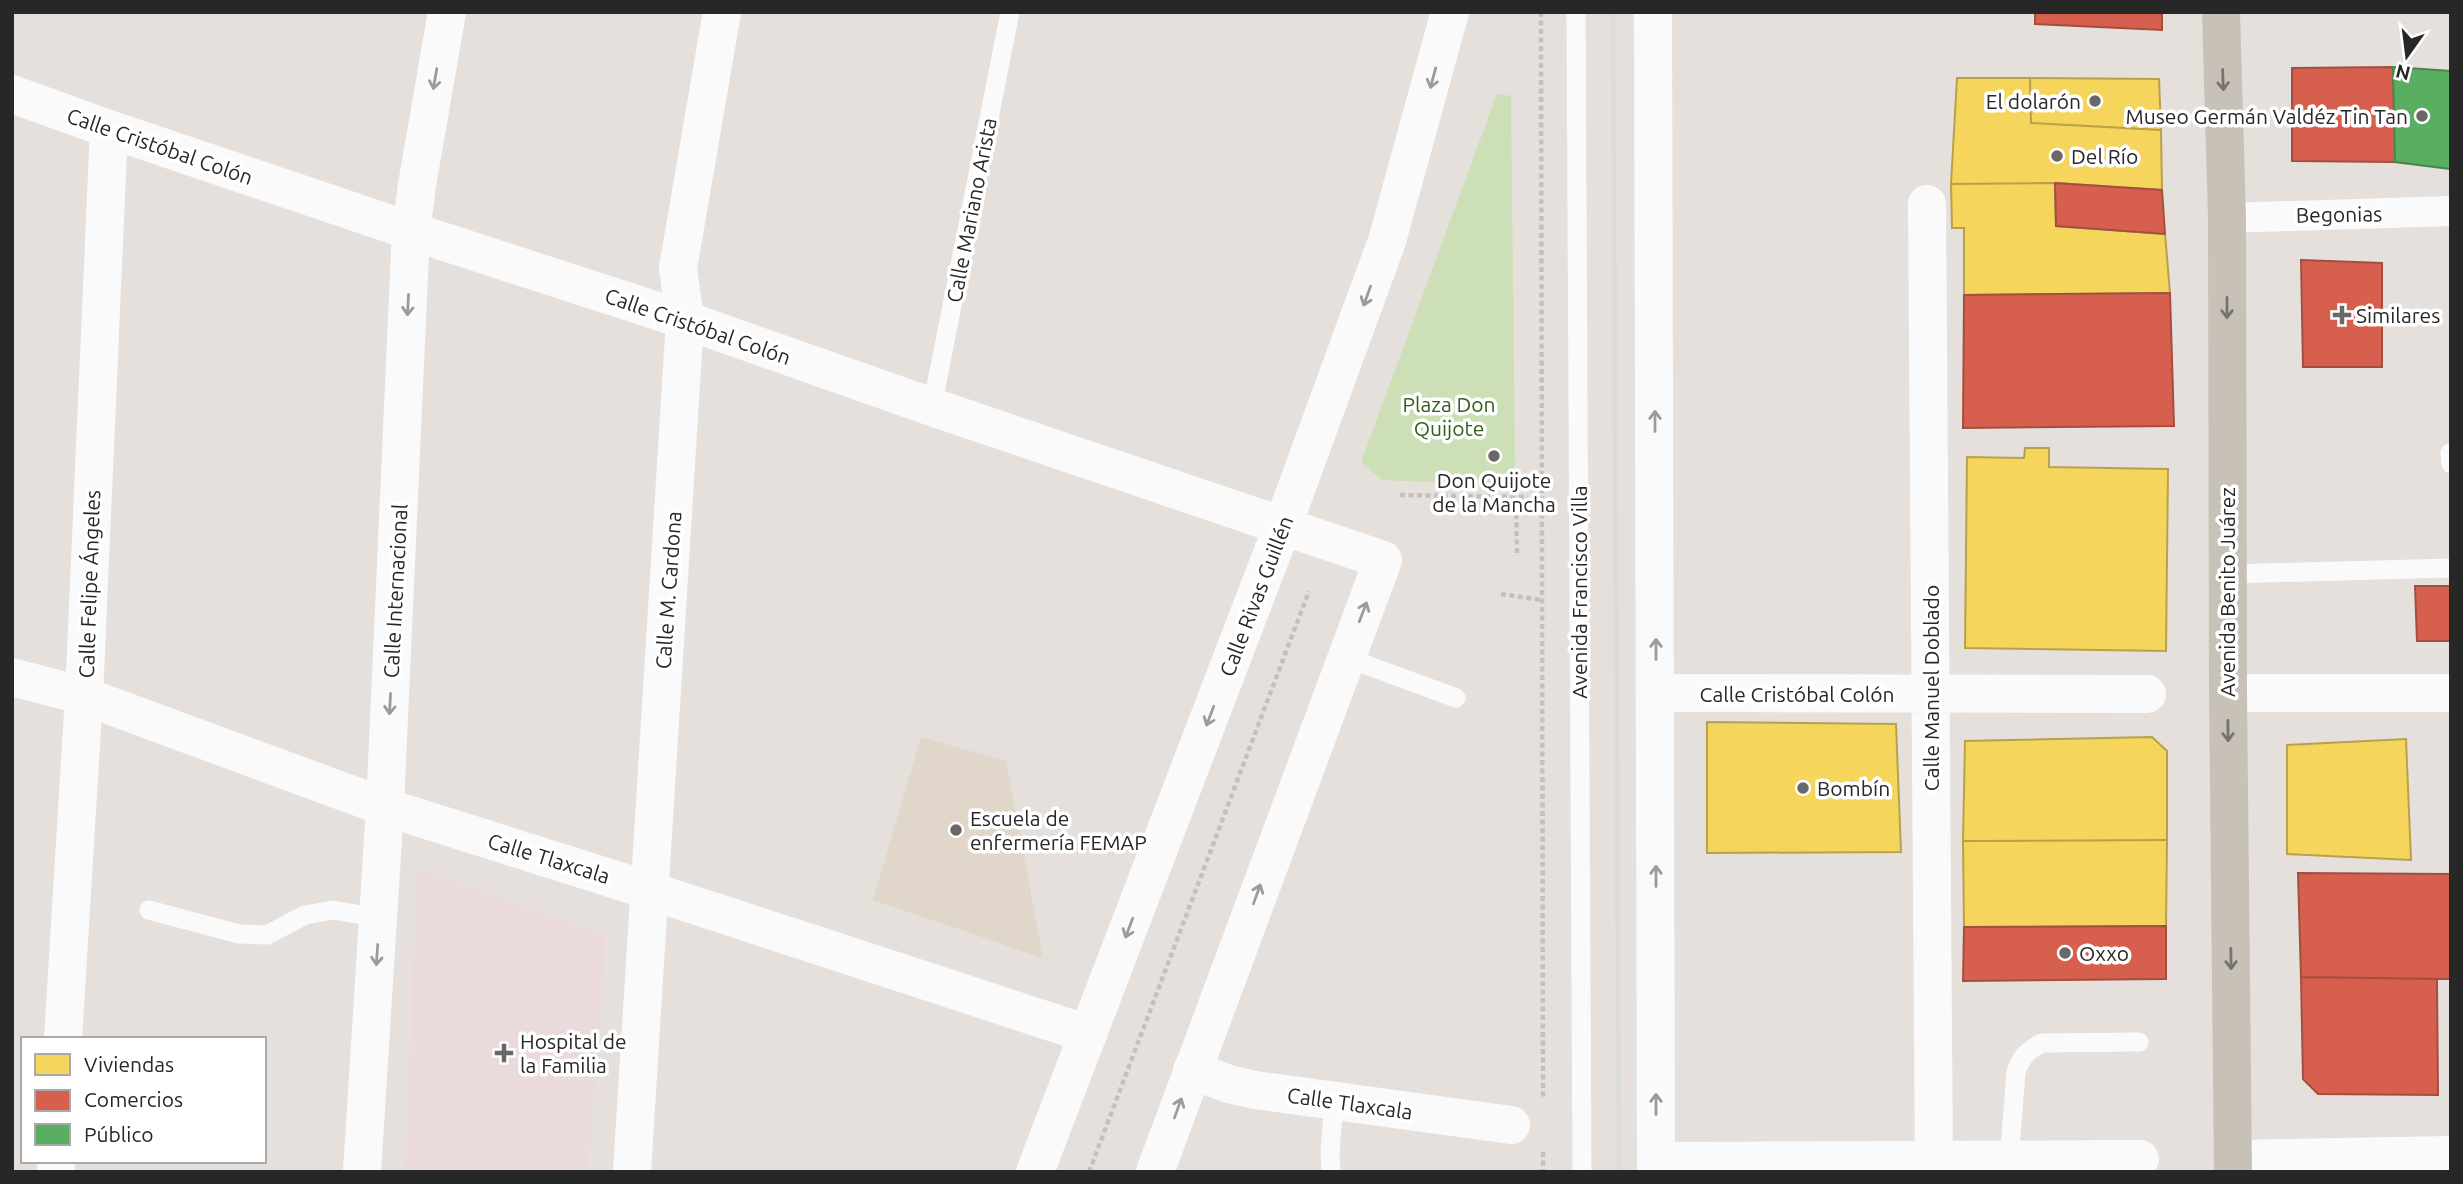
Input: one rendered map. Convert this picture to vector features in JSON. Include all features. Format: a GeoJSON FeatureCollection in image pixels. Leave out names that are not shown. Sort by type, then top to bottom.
{"type":"FeatureCollection","features":[{"type":"Feature","properties":{"kind":"main road","name":"Avenida Benito Juárez"},"geometry":{"type":"LineString","coordinates":[[2221,12],[2227,218],[2227,574],[2233,1166]]}},
{"type":"Feature","properties":{"kind":"street","name":"Calle Internacional"},"geometry":{"type":"LineString","coordinates":[[362,1172],[385,807],[411,232],[447,12]]}},
{"type":"Feature","properties":{"kind":"street","name":"Calle M. Cardona"},"geometry":{"type":"LineString","coordinates":[[632,1172],[685,320],[678,268],[722,12]]}},
{"type":"Feature","properties":{"kind":"street","name":"Calle Rivas Guillén"},"geometry":{"type":"LineString","coordinates":[[1035,1172],[1283,525],[1387,241],[1450,12]]}},
{"type":"Feature","properties":{"kind":"street"},"geometry":{"type":"LineString","coordinates":[[1653,12],[1656,1167],[1935,1166],[2008,1161],[2140,1159]]}},
{"type":"Feature","properties":{"kind":"street","name":"Calle Cristóbal Colón"},"geometry":{"type":"LineString","coordinates":[[12,94],[411,232],[685,320],[932,407],[1383,559],[1345,657]]}},
{"type":"Feature","properties":{"kind":"street","name":"Calle Felipe Ángeles"},"geometry":{"type":"LineString","coordinates":[[64,1037],[84,696],[108,129]]}},
{"type":"Feature","properties":{"kind":"street","name":"Calle Manuel Doblado"},"geometry":{"type":"LineString","coordinates":[[1927,204],[1935,1166]]}},
{"type":"Feature","properties":{"kind":"street","name":"Begonias"},"geometry":{"type":"LineString","coordinates":[[2227,218],[2451,211]]}},
{"type":"Feature","properties":{"kind":"street"},"geometry":{"type":"LineString","coordinates":[[1155,1172],[1345,657]]}},
{"type":"Feature","properties":{"kind":"street","name":"Calle Tlaxcala"},"geometry":{"type":"LineString","coordinates":[[12,677],[84,696],[385,807],[1088,1034]]}},
{"type":"Feature","properties":{"kind":"street","name":"Calle Cristóbal Colón"},"geometry":{"type":"LineString","coordinates":[[1656,693],[2147,694]]}},
{"type":"Feature","properties":{"kind":"street"},"geometry":{"type":"LineString","coordinates":[[2228,693],[2451,693]]}},
{"type":"Feature","properties":{"kind":"street","name":"Calle Tlaxcala"},"geometry":{"type":"LineString","coordinates":[[1192,1070],[1229,1084],[1511,1125]]}},
{"type":"Feature","properties":{"kind":"street"},"geometry":{"type":"LineString","coordinates":[[2233,1166],[2451,1155]]}},
{"type":"Feature","properties":{"kind":"lane","name":"Calle Mariano Arista"},"geometry":{"type":"LineString","coordinates":[[932,407],[1010,12]]}},
{"type":"Feature","properties":{"kind":"lane","name":"Avenida Francisco Villa"},"geometry":{"type":"LineString","coordinates":[[1576,12],[1582,1172]]}},
{"type":"Feature","properties":{"kind":"lane"},"geometry":{"type":"LineString","coordinates":[[2450,453],[2451,464]]}},
{"type":"Feature","properties":{"kind":"lane"},"geometry":{"type":"LineString","coordinates":[[2227,574],[2451,568]]}},
{"type":"Feature","properties":{"kind":"lane"},"geometry":{"type":"LineString","coordinates":[[1345,657],[1456,698]]}},
{"type":"Feature","properties":{"kind":"lane"},"geometry":{"type":"LineString","coordinates":[[149,910],[239,934],[267,935],[305,915],[333,910],[379,918]]}},
{"type":"Feature","properties":{"kind":"lane"},"geometry":{"type":"LineString","coordinates":[[2008,1161],[2016,1073],[2020,1059],[2031,1048],[2042,1043],[2139,1042]]}},
{"type":"Feature","properties":{"kind":"lane"},"geometry":{"type":"LineString","coordinates":[[1331,1172],[1334,1101]]}},
{"type":"Feature","properties":{"kind":"path"},"geometry":{"type":"LineString","coordinates":[[1541,12],[1542,1100]]}},
{"type":"Feature","properties":{"kind":"path"},"geometry":{"type":"LineString","coordinates":[[1400,495],[1528,497]]}},
{"type":"Feature","properties":{"kind":"path"},"geometry":{"type":"LineString","coordinates":[[1516,497],[1517,556]]}},
{"type":"Feature","properties":{"kind":"path"},"geometry":{"type":"LineString","coordinates":[[1089,1172],[1309,591]]}},
{"type":"Feature","properties":{"kind":"path"},"geometry":{"type":"LineString","coordinates":[[1501,594],[1541,600]]}},
{"type":"Feature","properties":{"kind":"path"},"geometry":{"type":"LineString","coordinates":[[1543,1150],[1543,1172]]}},
{"type":"Feature","properties":{"kind":"shaded area","name":"Escuela de enfermería FEMAP"},"geometry":{"type":"Polygon","coordinates":[[[921,737],[1006,761],[1043,958],[873,900],[921,737]]]}},
{"type":"Feature","properties":{"kind":"shaded area","name":"Hospital de la Familia"},"geometry":{"type":"Polygon","coordinates":[[[417,869],[606,934],[588,1172],[405,1172],[417,869]]]}},
{"type":"Feature","properties":{"kind":"green space","name":"Plaza Don Quijote"},"geometry":{"type":"Polygon","coordinates":[[[1497,94],[1511,96],[1515,465],[1505,485],[1382,480],[1361,462],[1497,94]]]}},
{"type":"Feature","properties":{"kind":"building: Viviendas","name":"Del Río"},"geometry":{"type":"Polygon","coordinates":[[[1957,78],[2030,78],[2031,123],[2161,130],[2162,190],[2055,183],[1951,184],[1957,78]]]}},
{"type":"Feature","properties":{"kind":"building: Viviendas","name":"El dolarón"},"geometry":{"type":"Polygon","coordinates":[[[2030,78],[2159,79],[2161,130],[2031,123],[2030,78]]]}},
{"type":"Feature","properties":{"kind":"building: Viviendas"},"geometry":{"type":"Polygon","coordinates":[[[2055,183],[2056,226],[2165,234],[2170,293],[1964,295],[1964,228],[1952,228],[1951,184],[2055,183]]]}},
{"type":"Feature","properties":{"kind":"building: Viviendas"},"geometry":{"type":"Polygon","coordinates":[[[2025,448],[2049,448],[2049,467],[2168,469],[2166,651],[1965,648],[1967,457],[2024,458],[2025,448]]]}},
{"type":"Feature","properties":{"kind":"building: Viviendas","name":"Bombín"},"geometry":{"type":"Polygon","coordinates":[[[1707,722],[1896,724],[1901,852],[1707,853],[1707,722]]]}},
{"type":"Feature","properties":{"kind":"building: Viviendas"},"geometry":{"type":"Polygon","coordinates":[[[2152,737],[2167,751],[2167,840],[1963,841],[1965,741],[2152,737]]]}},
{"type":"Feature","properties":{"kind":"building: Viviendas"},"geometry":{"type":"Polygon","coordinates":[[[2406,739],[2411,860],[2287,854],[2287,745],[2406,739]]]}},
{"type":"Feature","properties":{"kind":"building: Viviendas"},"geometry":{"type":"Polygon","coordinates":[[[2167,840],[2166,926],[1964,927],[1963,841],[2167,840]]]}},
{"type":"Feature","properties":{"kind":"building: Comercios"},"geometry":{"type":"Polygon","coordinates":[[[2035,12],[2162,12],[2162,30],[2035,24],[2035,12]]]}},
{"type":"Feature","properties":{"kind":"building: Comercios"},"geometry":{"type":"Polygon","coordinates":[[[2393,67],[2395,162],[2292,161],[2292,68],[2393,67]]]}},
{"type":"Feature","properties":{"kind":"building: Comercios"},"geometry":{"type":"Polygon","coordinates":[[[2055,183],[2162,190],[2165,234],[2056,226],[2055,183]]]}},
{"type":"Feature","properties":{"kind":"building: Comercios","name":"Similares"},"geometry":{"type":"Polygon","coordinates":[[[2301,260],[2382,263],[2382,367],[2303,367],[2301,260]]]}},
{"type":"Feature","properties":{"kind":"building: Comercios"},"geometry":{"type":"Polygon","coordinates":[[[2170,293],[2174,426],[1963,428],[1964,295],[2170,293]]]}},
{"type":"Feature","properties":{"kind":"building: Comercios"},"geometry":{"type":"Polygon","coordinates":[[[2415,586],[2451,586],[2451,641],[2417,641],[2415,586]]]}},
{"type":"Feature","properties":{"kind":"building: Comercios"},"geometry":{"type":"Polygon","coordinates":[[[2298,873],[2451,874],[2451,979],[2301,977],[2298,873]]]}},
{"type":"Feature","properties":{"kind":"building: Comercios","name":"Oxxo"},"geometry":{"type":"Polygon","coordinates":[[[2166,926],[2166,979],[1963,981],[1964,927],[2166,926]]]}},
{"type":"Feature","properties":{"kind":"building: Comercios"},"geometry":{"type":"Polygon","coordinates":[[[2301,977],[2437,979],[2438,1095],[2318,1094],[2303,1079],[2301,977]]]}},
{"type":"Feature","properties":{"kind":"building: Público","name":"Museo Germán Valdéz Tin Tan"},"geometry":{"type":"Polygon","coordinates":[[[2393,67],[2451,71],[2451,169],[2395,162],[2393,67]]]}},
{"type":"Feature","properties":{"kind":"railway"},"geometry":{"type":"LineString","coordinates":[[1613,12],[1619,1172]]}},
{"type":"Feature","properties":{"kind":"place","name":"El dolarón"},"geometry":{"type":"Point","coordinates":[2095,101]}},
{"type":"Feature","properties":{"kind":"place","name":"Museo Germán Valdéz Tin Tan"},"geometry":{"type":"Point","coordinates":[2422,116]}},
{"type":"Feature","properties":{"kind":"place","name":"Del Río"},"geometry":{"type":"Point","coordinates":[2057,156]}},
{"type":"Feature","properties":{"kind":"place","name":"Similares"},"geometry":{"type":"Point","coordinates":[2342,315]}},
{"type":"Feature","properties":{"kind":"place","name":"Don Quijote de la Mancha"},"geometry":{"type":"Point","coordinates":[1494,456]}},
{"type":"Feature","properties":{"kind":"place","name":"Bombín"},"geometry":{"type":"Point","coordinates":[1803,788]}},
{"type":"Feature","properties":{"kind":"place","name":"Escuela de enfermería FEMAP"},"geometry":{"type":"Point","coordinates":[956,830]}},
{"type":"Feature","properties":{"kind":"place","name":"Oxxo"},"geometry":{"type":"Point","coordinates":[2065,953]}},
{"type":"Feature","properties":{"kind":"place","name":"Hospital de la Familia"},"geometry":{"type":"Point","coordinates":[504,1053]}}]}
